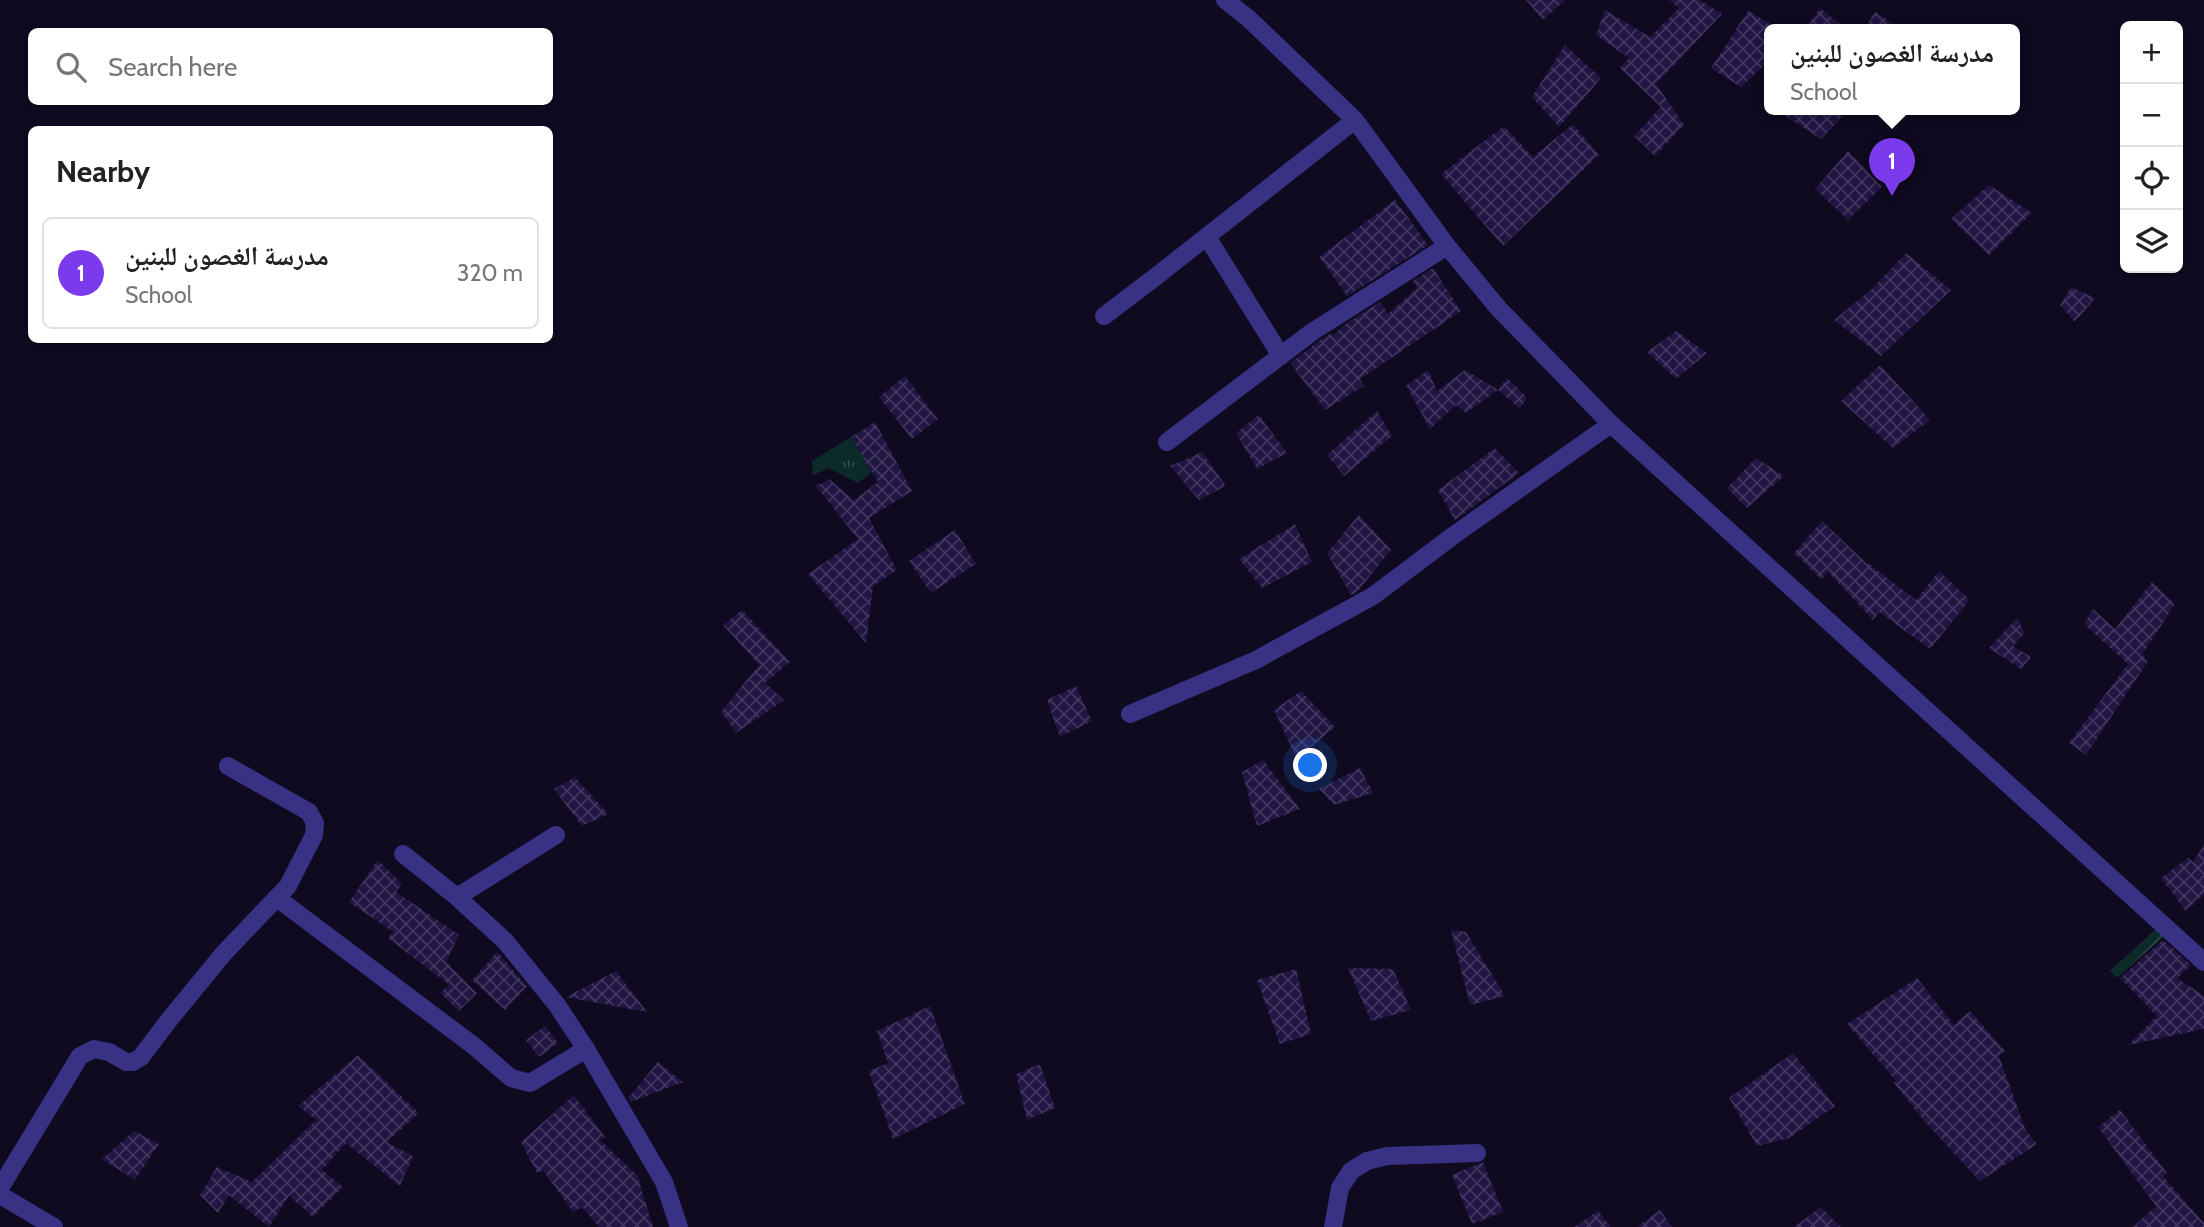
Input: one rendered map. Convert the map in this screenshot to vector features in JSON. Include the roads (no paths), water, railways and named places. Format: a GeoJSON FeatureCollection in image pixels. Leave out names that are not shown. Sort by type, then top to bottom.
{"type":"FeatureCollection","features":[{"type":"Feature","properties":{"kind":"street"},"geometry":{"type":"LineString","coordinates":[[1226,0],[1355,120],[1447,246],[1500,309],[1611,424],[2204,962]]}},
{"type":"Feature","properties":{"kind":"street"},"geometry":{"type":"LineString","coordinates":[[1104,316],[1355,120]]}},
{"type":"Feature","properties":{"kind":"street"},"geometry":{"type":"LineString","coordinates":[[1207,237],[1281,356]]}},
{"type":"Feature","properties":{"kind":"street"},"geometry":{"type":"LineString","coordinates":[[1167,442],[1312,332],[1447,246]]}},
{"type":"Feature","properties":{"kind":"street"},"geometry":{"type":"LineString","coordinates":[[1130,714],[1256,660],[1373,596],[1611,424]]}},
{"type":"Feature","properties":{"kind":"street"},"geometry":{"type":"LineString","coordinates":[[0,1188],[80,1056],[86,1051],[101,1049],[125,1062],[138,1060],[224,953],[288,886],[314,835],[315,823],[309,813],[228,766]]}},
{"type":"Feature","properties":{"kind":"street"},"geometry":{"type":"LineString","coordinates":[[457,897],[556,835]]}},
{"type":"Feature","properties":{"kind":"street"},"geometry":{"type":"LineString","coordinates":[[403,854],[457,897],[505,941],[539,980],[586,1049],[664,1182],[679,1227]]}},
{"type":"Feature","properties":{"kind":"street"},"geometry":{"type":"LineString","coordinates":[[277,898],[474,1046],[512,1078],[530,1083],[586,1049]]}},
{"type":"Feature","properties":{"kind":"street"},"geometry":{"type":"LineString","coordinates":[[1333,1227],[1340,1188],[1351,1171],[1367,1161],[1387,1156],[1477,1153]]}},
{"type":"Feature","properties":{"kind":"street"},"geometry":{"type":"LineString","coordinates":[[0,1195],[54,1227]]}},
{"type":"Feature","properties":{"kind":"place","name":"مدرسة الغصون للبنين"},"geometry":{"type":"Point","coordinates":[1892,196]}}]}
